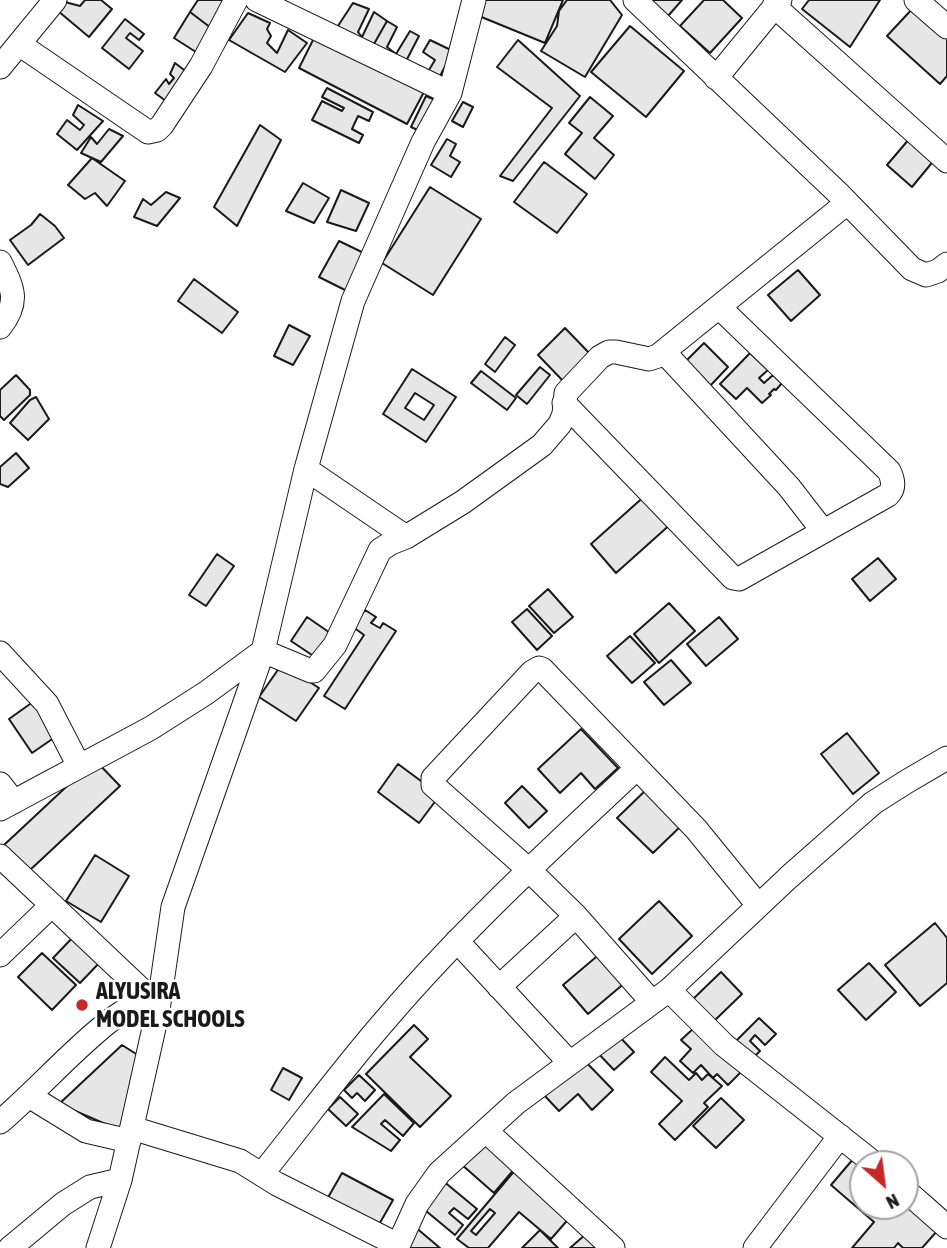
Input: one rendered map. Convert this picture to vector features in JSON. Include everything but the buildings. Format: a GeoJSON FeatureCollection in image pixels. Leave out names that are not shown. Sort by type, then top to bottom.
{"type":"FeatureCollection","features":[{"type":"Feature","properties":{"kind":"street"},"geometry":{"type":"LineString","coordinates":[[0,67],[55,0]]}},
{"type":"Feature","properties":{"kind":"street"},"geometry":{"type":"LineString","coordinates":[[19,44],[148,132],[157,130],[162,125],[201,66],[236,0]]}},
{"type":"Feature","properties":{"kind":"street"},"geometry":{"type":"LineString","coordinates":[[257,0],[450,93]]}},
{"type":"Feature","properties":{"kind":"street"},"geometry":{"type":"LineString","coordinates":[[98,1248],[120,1180],[158,1010],[155,993],[173,907],[263,651],[306,469],[353,301],[423,142],[450,93],[474,0]]}},
{"type":"Feature","properties":{"kind":"street"},"geometry":{"type":"LineString","coordinates":[[635,0],[912,269],[926,275],[947,264]]}},
{"type":"Feature","properties":{"kind":"street"},"geometry":{"type":"LineString","coordinates":[[916,0],[947,27]]}},
{"type":"Feature","properties":{"kind":"street"},"geometry":{"type":"LineString","coordinates":[[716,78],[777,3],[947,161]]}},
{"type":"Feature","properties":{"kind":"street"},"geometry":{"type":"LineString","coordinates":[[263,651],[314,671],[335,645],[380,550],[463,502],[542,445],[560,424],[566,393],[600,357],[609,352],[649,359],[658,356],[847,203]]}},
{"type":"Feature","properties":{"kind":"street"},"geometry":{"type":"LineString","coordinates":[[0,262],[13,293],[8,317],[0,327]]}},
{"type":"Feature","properties":{"kind":"street"},"geometry":{"type":"LineString","coordinates":[[564,403],[733,578],[739,579],[888,495],[892,491],[893,481],[879,461],[719,307]]}},
{"type":"Feature","properties":{"kind":"street"},"geometry":{"type":"LineString","coordinates":[[664,352],[789,487],[823,531]]}},
{"type":"Feature","properties":{"kind":"street"},"geometry":{"type":"LineString","coordinates":[[306,469],[406,537]]}},
{"type":"Feature","properties":{"kind":"street"},"geometry":{"type":"LineString","coordinates":[[5,798],[79,766],[151,728],[206,693],[263,651]]}},
{"type":"Feature","properties":{"kind":"street"},"geometry":{"type":"LineString","coordinates":[[0,653],[47,704],[79,766]]}},
{"type":"Feature","properties":{"kind":"street"},"geometry":{"type":"LineString","coordinates":[[758,905],[696,829],[542,669],[532,671],[433,778],[433,785],[529,870],[660,996],[858,1150]]}},
{"type":"Feature","properties":{"kind":"street"},"geometry":{"type":"LineString","coordinates":[[29,1096],[86,1130],[130,1134],[240,1161],[277,1184],[398,1246],[417,1204],[439,1173],[516,1103],[660,996],[873,803],[947,758]]}},
{"type":"Feature","properties":{"kind":"street"},"geometry":{"type":"LineString","coordinates":[[261,1174],[388,1017],[457,942],[636,769]]}},
{"type":"Feature","properties":{"kind":"street"},"geometry":{"type":"LineString","coordinates":[[0,856],[52,905],[155,993]]}},
{"type":"Feature","properties":{"kind":"street"},"geometry":{"type":"LineString","coordinates":[[0,955],[52,905]]}},
{"type":"Feature","properties":{"kind":"street"},"geometry":{"type":"LineString","coordinates":[[499,987],[576,916]]}},
{"type":"Feature","properties":{"kind":"street"},"geometry":{"type":"LineString","coordinates":[[457,942],[569,1062]]}},
{"type":"Feature","properties":{"kind":"street"},"geometry":{"type":"LineString","coordinates":[[0,1122],[101,1027],[155,993]]}},
{"type":"Feature","properties":{"kind":"street"},"geometry":{"type":"LineString","coordinates":[[486,1130],[613,1248]]}},
{"type":"Feature","properties":{"kind":"street"},"geometry":{"type":"LineString","coordinates":[[755,1248],[840,1136]]}},
{"type":"Feature","properties":{"kind":"street"},"geometry":{"type":"LineString","coordinates":[[10,1248],[63,1204],[90,1186],[120,1180]]}},
{"type":"Feature","properties":{"kind":"street"},"geometry":{"type":"LineString","coordinates":[[919,1202],[947,1227]]}},
{"type":"Feature","properties":{"kind":"place","name":"ALYUSIRA MODEL SCHOOLS"},"geometry":{"type":"Point","coordinates":[82,1005]}}]}
